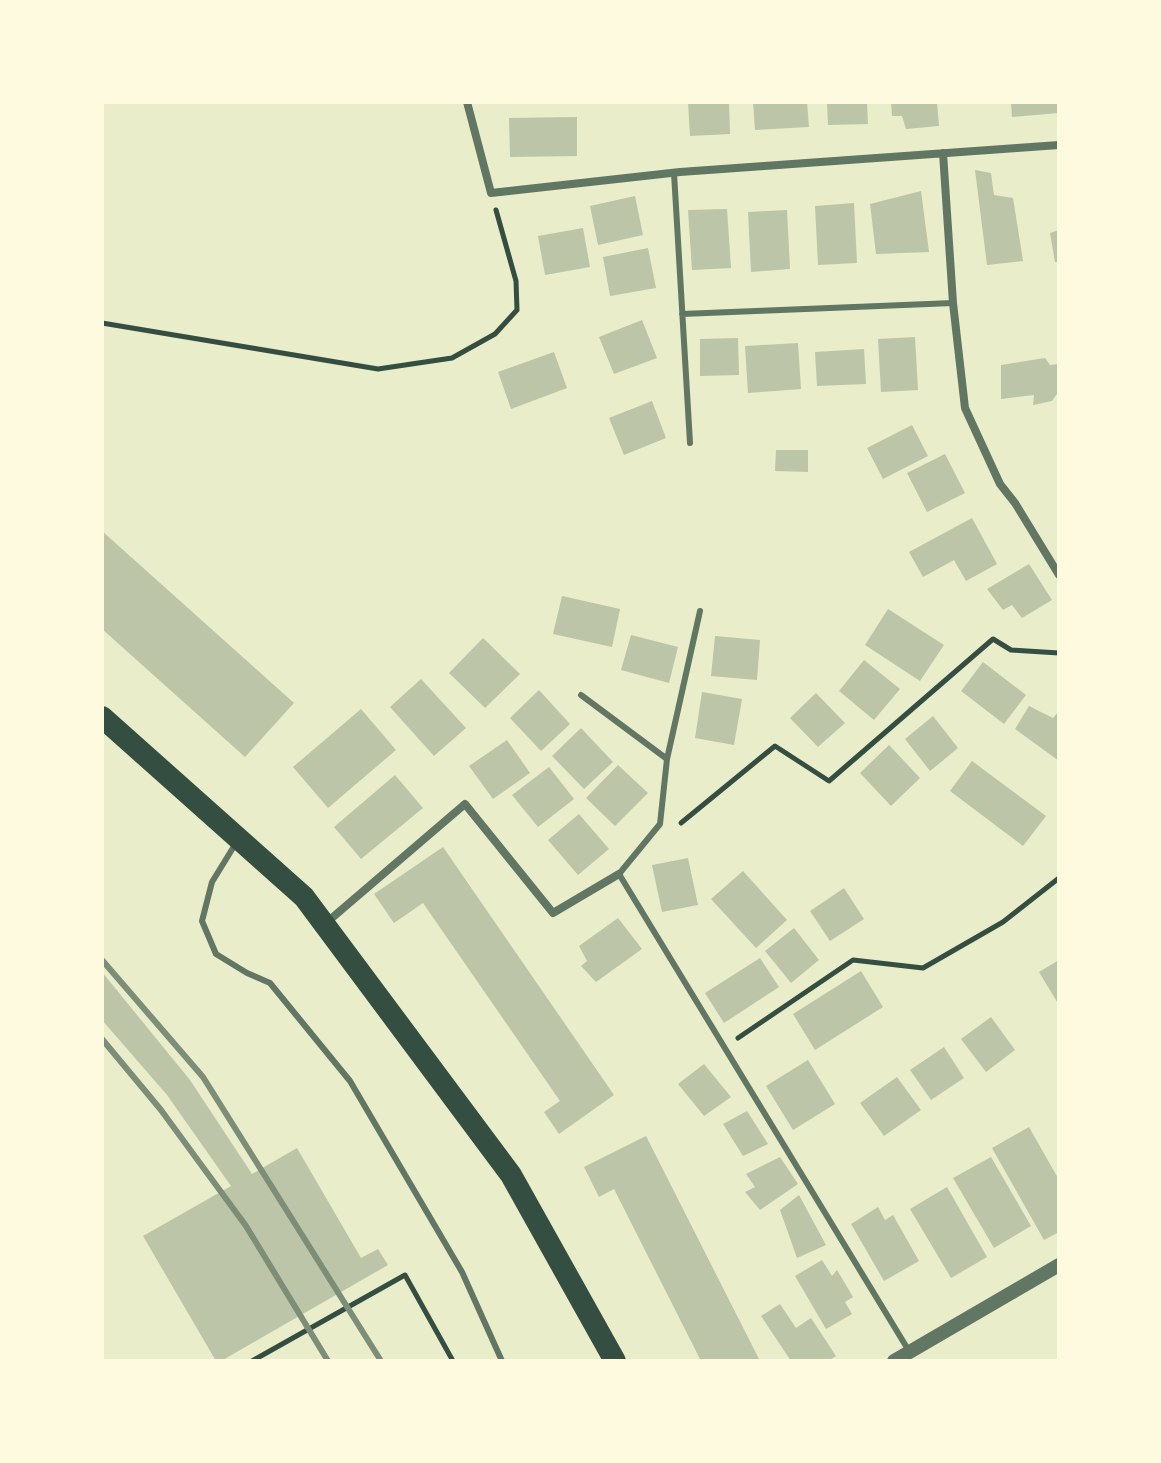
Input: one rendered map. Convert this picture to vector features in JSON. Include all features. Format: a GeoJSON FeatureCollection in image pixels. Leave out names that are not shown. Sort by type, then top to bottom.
{"type":"FeatureCollection","features":[{"type":"Feature","properties":{"kind":"highway"},"geometry":{"type":"LineString","coordinates":[[102,717],[304,897],[511,1175],[615,1361]]}},
{"type":"Feature","properties":{"kind":"street"},"geometry":{"type":"LineString","coordinates":[[467,102],[491,193],[674,173],[1059,145]]}},
{"type":"Feature","properties":{"kind":"street"},"geometry":{"type":"LineString","coordinates":[[943,153],[953,303],[965,408],[1000,484],[1059,575]]}},
{"type":"Feature","properties":{"kind":"street"},"geometry":{"type":"LineString","coordinates":[[325,924],[465,804],[553,913],[619,874]]}},
{"type":"Feature","properties":{"kind":"street"},"geometry":{"type":"LineString","coordinates":[[894,1361],[1059,1265]]}},
{"type":"Feature","properties":{"kind":"lane"},"geometry":{"type":"LineString","coordinates":[[674,173],[690,443]]}},
{"type":"Feature","properties":{"kind":"lane"},"geometry":{"type":"LineString","coordinates":[[682,314],[953,303]]}},
{"type":"Feature","properties":{"kind":"lane"},"geometry":{"type":"LineString","coordinates":[[700,611],[667,759],[660,824],[619,874],[910,1352]]}},
{"type":"Feature","properties":{"kind":"lane"},"geometry":{"type":"LineString","coordinates":[[581,695],[667,759]]}},
{"type":"Feature","properties":{"kind":"lane"},"geometry":{"type":"LineString","coordinates":[[239,839],[212,882],[202,921],[216,954],[270,983],[350,1081],[462,1272],[502,1361]]}},
{"type":"Feature","properties":{"kind":"path"},"geometry":{"type":"LineString","coordinates":[[102,323],[378,369],[452,358],[495,334],[517,310],[516,281],[491,193]]}},
{"type":"Feature","properties":{"kind":"path"},"geometry":{"type":"LineString","coordinates":[[660,824],[679,825],[775,746],[829,781],[993,639],[1011,650],[1059,653]]}},
{"type":"Feature","properties":{"kind":"path"},"geometry":{"type":"LineString","coordinates":[[724,1047],[853,960],[923,968],[1003,922],[1059,878]]}},
{"type":"Feature","properties":{"kind":"path"},"geometry":{"type":"LineString","coordinates":[[252,1361],[405,1275],[453,1361]]}},
{"type":"Feature","properties":{"kind":"building"},"geometry":{"type":"Polygon","coordinates":[[[688,102],[729,102],[730,134],[690,136],[688,102]]]}},
{"type":"Feature","properties":{"kind":"building"},"geometry":{"type":"Polygon","coordinates":[[[753,102],[807,102],[809,127],[755,130],[753,102]]]}},
{"type":"Feature","properties":{"kind":"building"},"geometry":{"type":"Polygon","coordinates":[[[827,102],[867,102],[868,124],[828,125],[827,102]]]}},
{"type":"Feature","properties":{"kind":"building"},"geometry":{"type":"Polygon","coordinates":[[[891,102],[937,102],[939,126],[906,129],[902,116],[892,116],[891,102]]]}},
{"type":"Feature","properties":{"kind":"building"},"geometry":{"type":"Polygon","coordinates":[[[1011,102],[1059,102],[1059,113],[1012,117],[1011,102]]]}},
{"type":"Feature","properties":{"kind":"building"},"geometry":{"type":"Polygon","coordinates":[[[577,117],[577,156],[510,157],[509,118],[577,117]]]}},
{"type":"Feature","properties":{"kind":"building"},"geometry":{"type":"Polygon","coordinates":[[[975,170],[991,173],[994,195],[1013,198],[1023,261],[987,265],[975,170]]]}},
{"type":"Feature","properties":{"kind":"building"},"geometry":{"type":"Polygon","coordinates":[[[921,191],[929,252],[876,254],[870,204],[921,191]]]}},
{"type":"Feature","properties":{"kind":"building"},"geometry":{"type":"Polygon","coordinates":[[[635,196],[643,235],[598,245],[590,206],[635,196]]]}},
{"type":"Feature","properties":{"kind":"building"},"geometry":{"type":"Polygon","coordinates":[[[854,203],[857,263],[818,265],[815,206],[854,203]]]}},
{"type":"Feature","properties":{"kind":"building"},"geometry":{"type":"Polygon","coordinates":[[[727,209],[731,268],[692,270],[688,210],[727,209]]]}},
{"type":"Feature","properties":{"kind":"building"},"geometry":{"type":"Polygon","coordinates":[[[787,210],[790,269],[751,272],[748,212],[787,210]]]}},
{"type":"Feature","properties":{"kind":"building"},"geometry":{"type":"Polygon","coordinates":[[[583,228],[590,267],[545,275],[538,236],[583,228]]]}},
{"type":"Feature","properties":{"kind":"building"},"geometry":{"type":"Polygon","coordinates":[[[1059,230],[1059,262],[1055,262],[1050,233],[1059,230]]]}},
{"type":"Feature","properties":{"kind":"building"},"geometry":{"type":"Polygon","coordinates":[[[648,248],[656,288],[610,296],[603,257],[648,248]]]}},
{"type":"Feature","properties":{"kind":"building"},"geometry":{"type":"Polygon","coordinates":[[[642,320],[657,358],[614,374],[599,337],[642,320]]]}},
{"type":"Feature","properties":{"kind":"building"},"geometry":{"type":"Polygon","coordinates":[[[915,337],[918,390],[881,392],[878,339],[915,337]]]}},
{"type":"Feature","properties":{"kind":"building"},"geometry":{"type":"Polygon","coordinates":[[[738,338],[739,375],[700,376],[700,339],[738,338]]]}},
{"type":"Feature","properties":{"kind":"building"},"geometry":{"type":"Polygon","coordinates":[[[798,343],[801,389],[748,393],[745,346],[798,343]]]}},
{"type":"Feature","properties":{"kind":"building"},"geometry":{"type":"Polygon","coordinates":[[[864,349],[866,384],[817,386],[815,352],[864,349]]]}},
{"type":"Feature","properties":{"kind":"building"},"geometry":{"type":"Polygon","coordinates":[[[554,352],[567,388],[511,409],[498,372],[554,352]]]}},
{"type":"Feature","properties":{"kind":"building"},"geometry":{"type":"Polygon","coordinates":[[[1045,358],[1050,365],[1059,364],[1059,391],[1052,401],[1033,405],[1034,395],[1001,399],[1001,365],[1045,358]]]}},
{"type":"Feature","properties":{"kind":"building"},"geometry":{"type":"Polygon","coordinates":[[[652,401],[666,438],[624,455],[609,418],[652,401]]]}},
{"type":"Feature","properties":{"kind":"building"},"geometry":{"type":"Polygon","coordinates":[[[912,425],[928,456],[883,479],[867,448],[912,425]]]}},
{"type":"Feature","properties":{"kind":"building"},"geometry":{"type":"Polygon","coordinates":[[[776,450],[808,450],[808,472],[775,471],[776,450]]]}},
{"type":"Feature","properties":{"kind":"building"},"geometry":{"type":"Polygon","coordinates":[[[945,454],[965,493],[927,512],[907,473],[945,454]]]}},
{"type":"Feature","properties":{"kind":"building"},"geometry":{"type":"Polygon","coordinates":[[[972,518],[997,564],[966,581],[954,560],[923,577],[909,552],[972,518]]]}},
{"type":"Feature","properties":{"kind":"building"},"geometry":{"type":"Polygon","coordinates":[[[102,531],[294,703],[245,757],[102,629],[102,531]]]}},
{"type":"Feature","properties":{"kind":"building"},"geometry":{"type":"Polygon","coordinates":[[[1029,564],[1052,600],[1022,618],[1012,605],[1003,610],[987,589],[1029,564]]]}},
{"type":"Feature","properties":{"kind":"building"},"geometry":{"type":"Polygon","coordinates":[[[562,596],[620,609],[612,647],[553,634],[562,596]]]}},
{"type":"Feature","properties":{"kind":"building"},"geometry":{"type":"Polygon","coordinates":[[[888,609],[944,645],[920,681],[865,645],[888,609]]]}},
{"type":"Feature","properties":{"kind":"building"},"geometry":{"type":"Polygon","coordinates":[[[631,635],[678,647],[669,683],[621,670],[631,635]]]}},
{"type":"Feature","properties":{"kind":"building"},"geometry":{"type":"Polygon","coordinates":[[[715,636],[760,640],[757,680],[711,676],[715,636]]]}},
{"type":"Feature","properties":{"kind":"building"},"geometry":{"type":"Polygon","coordinates":[[[483,638],[520,674],[485,708],[449,673],[483,638]]]}},
{"type":"Feature","properties":{"kind":"building"},"geometry":{"type":"Polygon","coordinates":[[[864,660],[900,689],[874,720],[839,691],[864,660]]]}},
{"type":"Feature","properties":{"kind":"building"},"geometry":{"type":"Polygon","coordinates":[[[983,662],[1026,695],[1004,724],[961,691],[983,662]]]}},
{"type":"Feature","properties":{"kind":"building"},"geometry":{"type":"Polygon","coordinates":[[[421,679],[466,728],[434,756],[390,707],[421,679]]]}},
{"type":"Feature","properties":{"kind":"building"},"geometry":{"type":"Polygon","coordinates":[[[539,690],[570,724],[541,751],[510,718],[539,690]]]}},
{"type":"Feature","properties":{"kind":"building"},"geometry":{"type":"Polygon","coordinates":[[[702,692],[742,699],[734,745],[695,738],[702,692]]]}},
{"type":"Feature","properties":{"kind":"building"},"geometry":{"type":"Polygon","coordinates":[[[816,693],[845,723],[818,747],[790,718],[816,693]]]}},
{"type":"Feature","properties":{"kind":"building"},"geometry":{"type":"Polygon","coordinates":[[[1029,706],[1053,718],[1059,711],[1059,761],[1015,729],[1029,706]]]}},
{"type":"Feature","properties":{"kind":"building"},"geometry":{"type":"Polygon","coordinates":[[[361,709],[396,750],[328,808],[293,767],[361,709]]]}},
{"type":"Feature","properties":{"kind":"building"},"geometry":{"type":"Polygon","coordinates":[[[933,716],[958,748],[930,771],[905,739],[933,716]]]}},
{"type":"Feature","properties":{"kind":"building"},"geometry":{"type":"Polygon","coordinates":[[[581,728],[613,762],[584,789],[552,756],[581,728]]]}},
{"type":"Feature","properties":{"kind":"building"},"geometry":{"type":"Polygon","coordinates":[[[507,740],[530,773],[493,799],[469,766],[507,740]]]}},
{"type":"Feature","properties":{"kind":"building"},"geometry":{"type":"Polygon","coordinates":[[[889,745],[920,778],[891,806],[860,773],[889,745]]]}},
{"type":"Feature","properties":{"kind":"building"},"geometry":{"type":"Polygon","coordinates":[[[972,761],[1046,816],[1023,846],[950,791],[972,761]]]}},
{"type":"Feature","properties":{"kind":"building"},"geometry":{"type":"Polygon","coordinates":[[[618,765],[648,793],[615,826],[586,798],[618,765]]]}},
{"type":"Feature","properties":{"kind":"building"},"geometry":{"type":"Polygon","coordinates":[[[549,767],[574,799],[538,827],[512,795],[549,767]]]}},
{"type":"Feature","properties":{"kind":"building"},"geometry":{"type":"Polygon","coordinates":[[[395,775],[423,808],[361,859],[334,827],[395,775]]]}},
{"type":"Feature","properties":{"kind":"building"},"geometry":{"type":"Polygon","coordinates":[[[579,814],[609,849],[578,875],[548,840],[579,814]]]}},
{"type":"Feature","properties":{"kind":"building"},"geometry":{"type":"Polygon","coordinates":[[[443,847],[614,1095],[559,1134],[544,1112],[560,1101],[423,903],[394,923],[374,894],[443,847]]]}},
{"type":"Feature","properties":{"kind":"building"},"geometry":{"type":"Polygon","coordinates":[[[688,858],[698,905],[662,912],[652,865],[688,858]]]}},
{"type":"Feature","properties":{"kind":"building"},"geometry":{"type":"Polygon","coordinates":[[[743,871],[787,920],[756,948],[711,899],[743,871]]]}},
{"type":"Feature","properties":{"kind":"building"},"geometry":{"type":"Polygon","coordinates":[[[844,888],[864,919],[830,941],[810,911],[844,888]]]}},
{"type":"Feature","properties":{"kind":"building"},"geometry":{"type":"Polygon","coordinates":[[[618,918],[642,949],[596,982],[581,966],[587,961],[579,946],[618,918]]]}},
{"type":"Feature","properties":{"kind":"building"},"geometry":{"type":"Polygon","coordinates":[[[794,928],[819,960],[791,983],[765,951],[794,928]]]}},
{"type":"Feature","properties":{"kind":"building"},"geometry":{"type":"Polygon","coordinates":[[[760,958],[779,987],[724,1023],[705,993],[760,958]]]}},
{"type":"Feature","properties":{"kind":"building"},"geometry":{"type":"Polygon","coordinates":[[[1059,960],[1059,1005],[1039,972],[1059,960]]]}},
{"type":"Feature","properties":{"kind":"building"},"geometry":{"type":"Polygon","coordinates":[[[861,971],[883,1007],[815,1050],[793,1014],[861,971]]]}},
{"type":"Feature","properties":{"kind":"building"},"geometry":{"type":"Polygon","coordinates":[[[102,972],[190,1080],[252,1174],[297,1148],[361,1258],[378,1249],[388,1265],[221,1361],[216,1361],[143,1236],[231,1186],[167,1095],[102,1020],[102,972]]]}},
{"type":"Feature","properties":{"kind":"building"},"geometry":{"type":"Polygon","coordinates":[[[991,1017],[1015,1050],[986,1072],[961,1039],[991,1017]]]}},
{"type":"Feature","properties":{"kind":"building"},"geometry":{"type":"Polygon","coordinates":[[[944,1047],[964,1078],[931,1100],[910,1070],[944,1047]]]}},
{"type":"Feature","properties":{"kind":"building"},"geometry":{"type":"Polygon","coordinates":[[[808,1060],[835,1104],[793,1130],[766,1086],[808,1060]]]}},
{"type":"Feature","properties":{"kind":"building"},"geometry":{"type":"Polygon","coordinates":[[[704,1064],[731,1097],[704,1116],[678,1084],[704,1064]]]}},
{"type":"Feature","properties":{"kind":"building"},"geometry":{"type":"Polygon","coordinates":[[[897,1077],[921,1110],[884,1136],[860,1103],[897,1077]]]}},
{"type":"Feature","properties":{"kind":"building"},"geometry":{"type":"Polygon","coordinates":[[[747,1111],[768,1144],[743,1156],[723,1124],[747,1111]]]}},
{"type":"Feature","properties":{"kind":"building"},"geometry":{"type":"Polygon","coordinates":[[[1029,1127],[1059,1180],[1059,1232],[1044,1240],[992,1148],[1029,1127]]]}},
{"type":"Feature","properties":{"kind":"building"},"geometry":{"type":"Polygon","coordinates":[[[646,1136],[760,1361],[701,1361],[614,1189],[599,1197],[584,1167],[646,1136]]]}},
{"type":"Feature","properties":{"kind":"building"},"geometry":{"type":"Polygon","coordinates":[[[780,1157],[798,1184],[760,1210],[745,1192],[755,1187],[746,1174],[780,1157]]]}},
{"type":"Feature","properties":{"kind":"building"},"geometry":{"type":"Polygon","coordinates":[[[991,1157],[1031,1226],[994,1248],[953,1178],[991,1157]]]}},
{"type":"Feature","properties":{"kind":"building"},"geometry":{"type":"Polygon","coordinates":[[[947,1187],[987,1257],[951,1278],[910,1209],[947,1187]]]}},
{"type":"Feature","properties":{"kind":"building"},"geometry":{"type":"Polygon","coordinates":[[[799,1195],[826,1245],[797,1258],[780,1210],[799,1195]]]}},
{"type":"Feature","properties":{"kind":"building"},"geometry":{"type":"Polygon","coordinates":[[[878,1207],[885,1220],[893,1215],[919,1261],[884,1281],[851,1224],[878,1207]]]}},
{"type":"Feature","properties":{"kind":"building"},"geometry":{"type":"Polygon","coordinates":[[[822,1260],[832,1276],[837,1270],[853,1297],[845,1302],[852,1314],[826,1329],[795,1276],[822,1260]]]}},
{"type":"Feature","properties":{"kind":"building"},"geometry":{"type":"Polygon","coordinates":[[[780,1304],[796,1328],[811,1318],[836,1356],[828,1361],[791,1361],[761,1316],[780,1304]]]}},
{"type":"Feature","properties":{"kind":"railway"},"geometry":{"type":"LineString","coordinates":[[102,960],[203,1077],[381,1361]]}},
{"type":"Feature","properties":{"kind":"railway"},"geometry":{"type":"LineString","coordinates":[[102,1039],[161,1110],[246,1226],[328,1361]]}}]}
